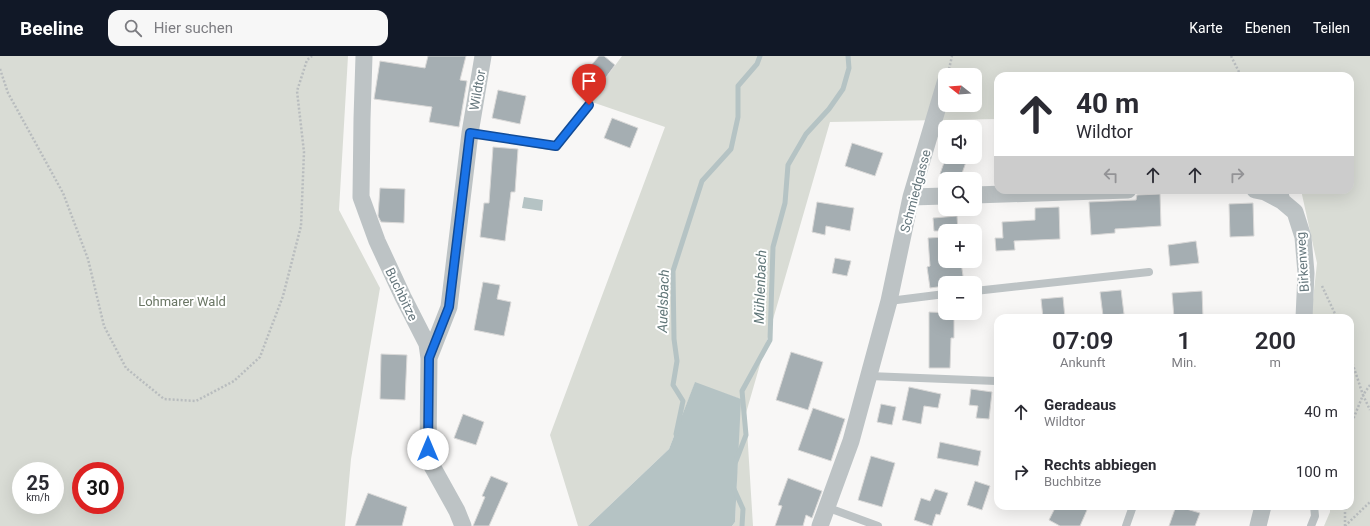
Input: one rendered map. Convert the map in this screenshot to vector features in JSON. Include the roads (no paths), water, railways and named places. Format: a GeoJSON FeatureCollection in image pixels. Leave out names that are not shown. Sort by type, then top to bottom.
{"type":"FeatureCollection","features":[{"type":"Feature","properties":{"kind":"street","name":"Buchbitze"},"geometry":{"type":"LineString","coordinates":[[364,56],[361,197],[377,241],[427,344],[429,358],[428,449],[432,466],[457,511],[463,526]]}},
{"type":"Feature","properties":{"kind":"street","name":"Wildtor"},"geometry":{"type":"LineString","coordinates":[[429,358],[449,307],[470,133],[483,56]]}},
{"type":"Feature","properties":{"kind":"street","name":"Schmiedgasse"},"geometry":{"type":"LineString","coordinates":[[820,526],[852,441],[889,301],[911,197],[938,106]]}},
{"type":"Feature","properties":{"kind":"street"},"geometry":{"type":"LineString","coordinates":[[982,195],[1006,194]]}},
{"type":"Feature","properties":{"kind":"street"},"geometry":{"type":"LineString","coordinates":[[911,197],[938,196]]}},
{"type":"Feature","properties":{"kind":"street","name":"Birkenweg"},"geometry":{"type":"LineString","coordinates":[[1280,196],[1295,212],[1303,237],[1306,273],[1304,314]]}},
{"type":"Feature","properties":{"kind":"street"},"geometry":{"type":"LineString","coordinates":[[1258,526],[1262,510]]}},
{"type":"Feature","properties":{"kind":"lane"},"geometry":{"type":"LineString","coordinates":[[470,133],[556,146],[589,105]]}},
{"type":"Feature","properties":{"kind":"lane"},"geometry":{"type":"LineString","coordinates":[[982,290],[1150,272]]}},
{"type":"Feature","properties":{"kind":"lane"},"geometry":{"type":"LineString","coordinates":[[889,301],[938,295]]}},
{"type":"Feature","properties":{"kind":"lane"},"geometry":{"type":"LineString","coordinates":[[869,376],[994,381]]}},
{"type":"Feature","properties":{"kind":"lane"},"geometry":{"type":"LineString","coordinates":[[826,507],[878,526]]}},
{"type":"Feature","properties":{"kind":"lane"},"geometry":{"type":"LineString","coordinates":[[1126,526],[1132,510]]}},
{"type":"Feature","properties":{"kind":"lane"},"geometry":{"type":"LineString","coordinates":[[1312,526],[1316,516],[1315,510]]}},
{"type":"Feature","properties":{"kind":"waterway","name":"Auelsbach"},"geometry":{"type":"LineString","coordinates":[[676,434],[683,401],[673,385],[677,361],[674,339],[673,271],[702,181],[731,149],[738,117],[738,86],[757,64],[760,56]]}},
{"type":"Feature","properties":{"kind":"waterway","name":"Mühlenbach"},"geometry":{"type":"LineString","coordinates":[[736,461],[746,435],[742,391],[770,340],[773,247],[785,203],[788,165],[806,134],[829,109],[843,89],[849,68],[848,56]]}},
{"type":"Feature","properties":{"kind":"waterway","name":"Mühlenbach"},"geometry":{"type":"LineString","coordinates":[[734,489],[743,509],[742,526]]}},
{"type":"Feature","properties":{"kind":"park label","name":"Lohmarer Wald"},"geometry":{"type":"Point","coordinates":[182,301]}}]}
